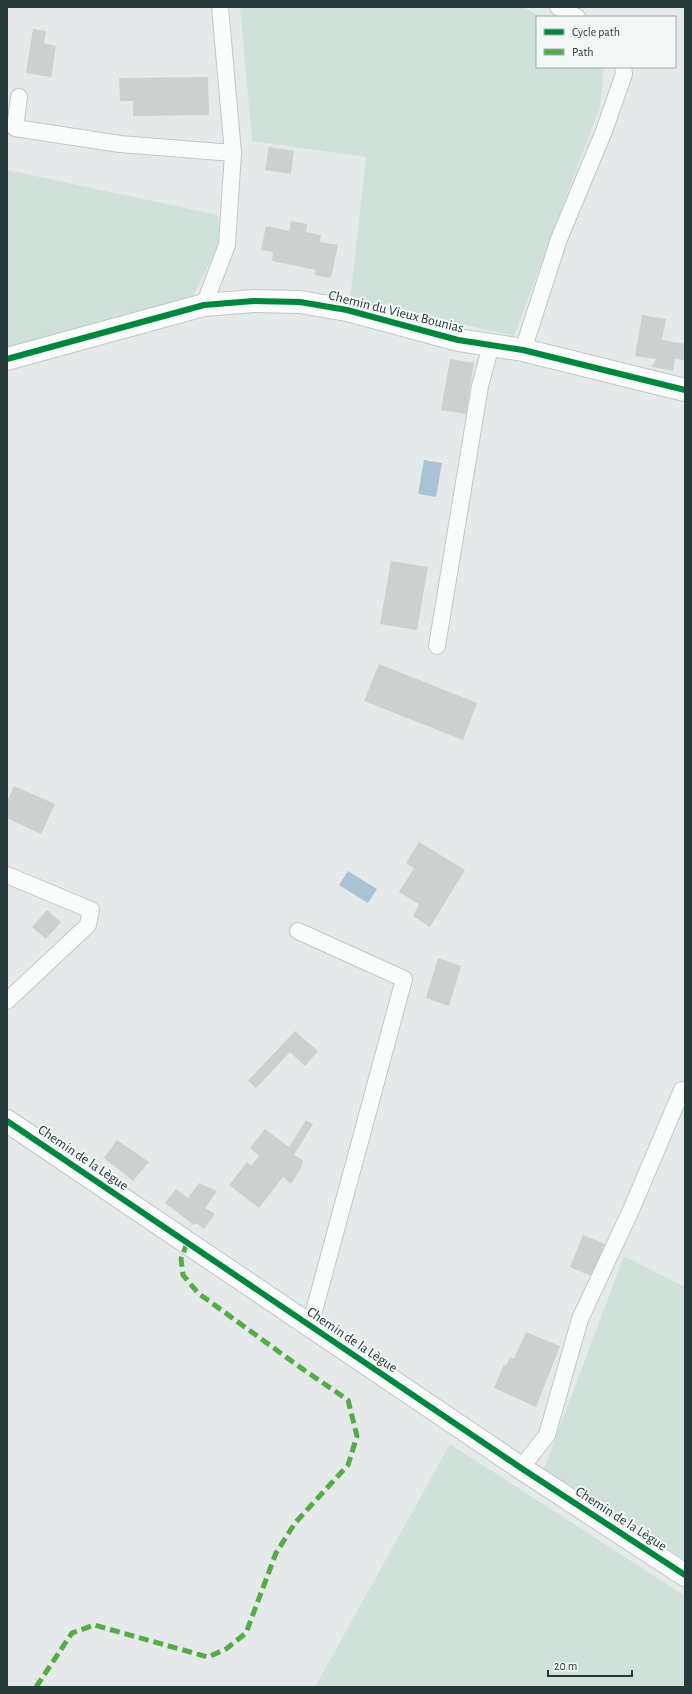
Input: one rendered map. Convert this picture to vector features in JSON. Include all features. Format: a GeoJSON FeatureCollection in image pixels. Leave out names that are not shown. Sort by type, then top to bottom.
{"type":"FeatureCollection","features":[{"type":"Feature","properties":{"kind":"street","name":"Chemin du Vieux Bounias"},"geometry":{"type":"LineString","coordinates":[[7,359],[204,305],[254,301],[300,302],[347,310],[458,340],[523,350],[685,390]]}},
{"type":"Feature","properties":{"kind":"street","name":"Chemin de la Lègue"},"geometry":{"type":"LineString","coordinates":[[7,1121],[520,1468],[685,1575]]}},
{"type":"Feature","properties":{"kind":"lane"},"geometry":{"type":"LineString","coordinates":[[204,305],[227,245],[233,153],[220,7]]}},
{"type":"Feature","properties":{"kind":"lane"},"geometry":{"type":"LineString","coordinates":[[558,7],[575,16]]}},
{"type":"Feature","properties":{"kind":"lane"},"geometry":{"type":"LineString","coordinates":[[523,350],[560,239],[604,131],[624,74],[623,68]]}},
{"type":"Feature","properties":{"kind":"lane"},"geometry":{"type":"LineString","coordinates":[[19,97],[15,128],[120,144],[233,153]]}},
{"type":"Feature","properties":{"kind":"lane"},"geometry":{"type":"LineString","coordinates":[[437,646],[480,386],[491,345]]}},
{"type":"Feature","properties":{"kind":"lane"},"geometry":{"type":"LineString","coordinates":[[7,875],[91,910],[88,925],[7,1001]]}},
{"type":"Feature","properties":{"kind":"lane"},"geometry":{"type":"LineString","coordinates":[[298,931],[404,979],[310,1326]]}},
{"type":"Feature","properties":{"kind":"lane"},"geometry":{"type":"LineString","coordinates":[[520,1468],[547,1435],[580,1319],[631,1210],[682,1090]]}},
{"type":"Feature","properties":{"kind":"shaded area"},"geometry":{"type":"Polygon","coordinates":[[[240,7],[522,7],[540,16],[536,16],[536,68],[604,68],[600,107],[514,336],[350,299],[366,157],[252,141],[240,7]]]}},
{"type":"Feature","properties":{"kind":"shaded area"},"geometry":{"type":"Polygon","coordinates":[[[7,170],[218,215],[220,242],[192,298],[7,351],[7,170]]]}},
{"type":"Feature","properties":{"kind":"shaded area"},"geometry":{"type":"Polygon","coordinates":[[[624,1256],[685,1287],[685,1560],[544,1469],[624,1256]]]}},
{"type":"Feature","properties":{"kind":"shaded area"},"geometry":{"type":"Polygon","coordinates":[[[450,1444],[685,1596],[685,1687],[315,1687],[450,1444]]]}},
{"type":"Feature","properties":{"kind":"water"},"geometry":{"type":"Polygon","coordinates":[[[424,460],[442,463],[436,497],[418,494],[424,460]]]}},
{"type":"Feature","properties":{"kind":"water"},"geometry":{"type":"Polygon","coordinates":[[[348,871],[377,889],[368,903],[339,885],[348,871]]]}},
{"type":"Feature","properties":{"kind":"building"},"geometry":{"type":"Polygon","coordinates":[[[33,29],[46,31],[44,43],[56,46],[51,77],[26,73],[33,29]]]}},
{"type":"Feature","properties":{"kind":"building"},"geometry":{"type":"Polygon","coordinates":[[[208,77],[209,115],[133,116],[133,101],[120,101],[119,78],[208,77]]]}},
{"type":"Feature","properties":{"kind":"building"},"geometry":{"type":"Polygon","coordinates":[[[269,147],[294,151],[291,174],[265,170],[269,147]]]}},
{"type":"Feature","properties":{"kind":"building"},"geometry":{"type":"Polygon","coordinates":[[[291,221],[307,224],[306,232],[321,235],[320,242],[338,245],[331,278],[314,275],[316,270],[272,261],[273,252],[261,250],[266,226],[289,231],[291,221]]]}},
{"type":"Feature","properties":{"kind":"building"},"geometry":{"type":"Polygon","coordinates":[[[642,315],[666,319],[662,340],[685,344],[685,360],[675,359],[673,371],[652,367],[656,359],[635,356],[642,315]]]}},
{"type":"Feature","properties":{"kind":"building"},"geometry":{"type":"Polygon","coordinates":[[[450,359],[474,363],[466,414],[441,410],[450,359]]]}},
{"type":"Feature","properties":{"kind":"building"},"geometry":{"type":"Polygon","coordinates":[[[391,561],[428,567],[417,630],[380,624],[391,561]]]}},
{"type":"Feature","properties":{"kind":"building"},"geometry":{"type":"Polygon","coordinates":[[[379,664],[477,703],[463,740],[364,701],[379,664]]]}},
{"type":"Feature","properties":{"kind":"building"},"geometry":{"type":"Polygon","coordinates":[[[14,786],[55,804],[41,834],[7,818],[7,802],[14,786]]]}},
{"type":"Feature","properties":{"kind":"building"},"geometry":{"type":"Polygon","coordinates":[[[419,842],[465,870],[430,927],[413,916],[419,904],[399,892],[414,868],[406,863],[419,842]]]}},
{"type":"Feature","properties":{"kind":"building"},"geometry":{"type":"Polygon","coordinates":[[[47,910],[61,922],[46,939],[32,927],[47,910]]]}},
{"type":"Feature","properties":{"kind":"building"},"geometry":{"type":"Polygon","coordinates":[[[438,958],[461,966],[449,1006],[426,998],[438,958]]]}},
{"type":"Feature","properties":{"kind":"building"},"geometry":{"type":"Polygon","coordinates":[[[295,1031],[318,1051],[305,1066],[290,1052],[256,1088],[248,1081],[295,1031]]]}},
{"type":"Feature","properties":{"kind":"building"},"geometry":{"type":"Polygon","coordinates":[[[306,1120],[313,1124],[294,1155],[303,1160],[301,1168],[291,1184],[283,1177],[259,1208],[229,1185],[247,1162],[251,1166],[259,1156],[250,1148],[265,1129],[289,1147],[306,1120]]]}},
{"type":"Feature","properties":{"kind":"building"},"geometry":{"type":"Polygon","coordinates":[[[117,1140],[149,1162],[133,1181],[104,1158],[117,1140]]]}},
{"type":"Feature","properties":{"kind":"building"},"geometry":{"type":"Polygon","coordinates":[[[199,1183],[217,1191],[205,1208],[215,1214],[204,1229],[196,1223],[194,1225],[165,1203],[176,1189],[188,1198],[199,1183]]]}},
{"type":"Feature","properties":{"kind":"building"},"geometry":{"type":"Polygon","coordinates":[[[583,1235],[605,1244],[591,1276],[570,1267],[583,1235]]]}},
{"type":"Feature","properties":{"kind":"building"},"geometry":{"type":"Polygon","coordinates":[[[526,1332],[560,1346],[536,1407],[494,1388],[504,1364],[506,1366],[510,1357],[514,1359],[526,1332]]]}},
{"type":"Feature","properties":{"kind":"marked path"},"geometry":{"type":"LineString","coordinates":[[36,1687],[72,1633],[94,1625],[208,1657],[226,1649],[246,1633],[276,1553],[295,1523],[348,1465],[357,1436],[348,1400],[198,1293],[183,1275],[181,1259],[187,1243]]}},
{"type":"Feature","properties":{"kind":"cycle path"},"geometry":{"type":"LineString","coordinates":[[7,359],[204,305],[254,301],[300,302],[347,310],[458,340],[523,350],[685,390]]}},
{"type":"Feature","properties":{"kind":"cycle path"},"geometry":{"type":"LineString","coordinates":[[7,1121],[521,1468],[685,1575]]}}]}
